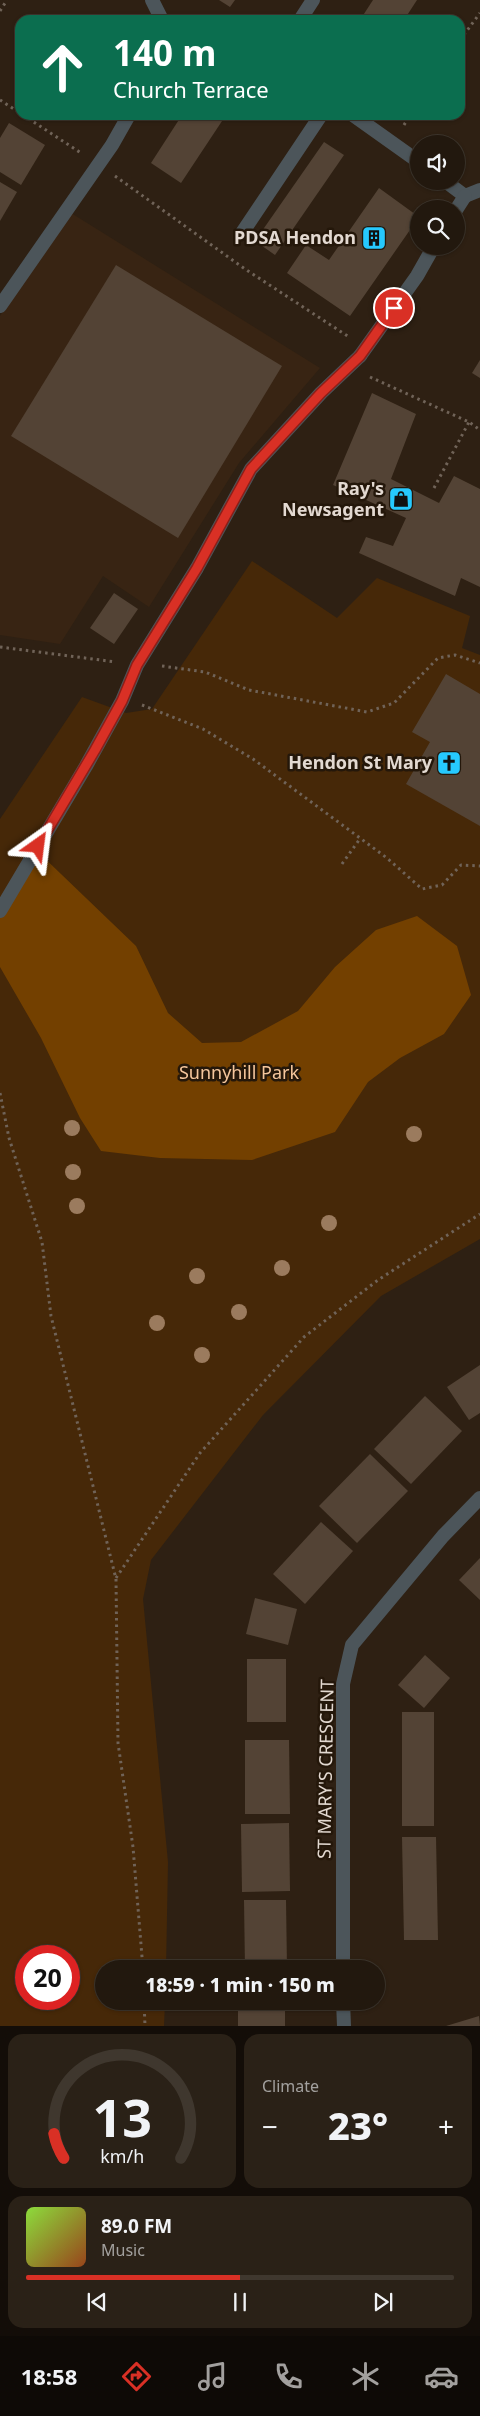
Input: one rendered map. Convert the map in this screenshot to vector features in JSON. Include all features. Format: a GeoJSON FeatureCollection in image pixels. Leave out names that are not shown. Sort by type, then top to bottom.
{"type":"FeatureCollection","features":[{"type":"Feature","properties":{"kind":"street"},"geometry":{"type":"LineString","coordinates":[[303,15],[313,0]]}},
{"type":"Feature","properties":{"kind":"street"},"geometry":{"type":"LineString","coordinates":[[154,3],[160,15]]}},
{"type":"Feature","properties":{"kind":"street"},"geometry":{"type":"LineString","coordinates":[[0,306],[127,120]]}},
{"type":"Feature","properties":{"kind":"street"},"geometry":{"type":"LineString","coordinates":[[242,233],[317,120]]}},
{"type":"Feature","properties":{"kind":"street"},"geometry":{"type":"LineString","coordinates":[[360,120],[410,156]]}},
{"type":"Feature","properties":{"kind":"street"},"geometry":{"type":"LineString","coordinates":[[457,190],[465,196]]}},
{"type":"Feature","properties":{"kind":"street"},"geometry":{"type":"LineString","coordinates":[[462,200],[465,196],[480,190]]}},
{"type":"Feature","properties":{"kind":"street"},"geometry":{"type":"LineString","coordinates":[[0,911],[86,766],[122,701],[137,665],[197,568],[251,469],[321,393],[360,356],[417,276],[429,255]]}},
{"type":"Feature","properties":{"kind":"street","name":"ST MARY'S CRESCENT"},"geometry":{"type":"LineString","coordinates":[[343,1960],[343,1684],[352,1645],[443,1536],[480,1498]]}},
{"type":"Feature","properties":{"kind":"street"},"geometry":{"type":"LineString","coordinates":[[344,2010],[344,2026]]}},
{"type":"Feature","properties":{"kind":"path"},"geometry":{"type":"LineString","coordinates":[[0,11],[7,0]]}},
{"type":"Feature","properties":{"kind":"path"},"geometry":{"type":"LineString","coordinates":[[465,34],[480,14]]}},
{"type":"Feature","properties":{"kind":"path"},"geometry":{"type":"LineString","coordinates":[[0,100],[15,110]]}},
{"type":"Feature","properties":{"kind":"path"},"geometry":{"type":"LineString","coordinates":[[31,120],[98,164],[245,269],[352,338],[366,375],[468,422],[480,430]]}},
{"type":"Feature","properties":{"kind":"path"},"geometry":{"type":"LineString","coordinates":[[434,488],[468,422]]}},
{"type":"Feature","properties":{"kind":"path"},"geometry":{"type":"LineString","coordinates":[[0,647],[205,672],[250,690],[367,712],[394,703],[438,658],[455,656],[480,664]]}},
{"type":"Feature","properties":{"kind":"path"},"geometry":{"type":"LineString","coordinates":[[122,701],[151,706],[204,729],[253,759],[359,840],[387,858],[422,889],[442,885],[461,865],[480,866]]}},
{"type":"Feature","properties":{"kind":"path"},"geometry":{"type":"LineString","coordinates":[[342,864],[359,840]]}},
{"type":"Feature","properties":{"kind":"path"},"geometry":{"type":"LineString","coordinates":[[0,1093],[4,1105],[9,1138],[42,1242],[51,1316],[116,1579],[118,1743],[133,1847],[142,1960]]}},
{"type":"Feature","properties":{"kind":"path"},"geometry":{"type":"LineString","coordinates":[[0,1110],[4,1105]]}},
{"type":"Feature","properties":{"kind":"path"},"geometry":{"type":"LineString","coordinates":[[116,1579],[200,1453],[304,1336],[378,1280],[480,1214]]}},
{"type":"Feature","properties":{"kind":"path"},"geometry":{"type":"LineString","coordinates":[[144,2010],[145,2026]]}},
{"type":"Feature","properties":{"kind":"shaded area"},"geometry":{"type":"Polygon","coordinates":[[[63,208],[320,368],[239,463],[149,607],[103,576],[60,644],[0,635],[0,316],[63,208]]]}},
{"type":"Feature","properties":{"kind":"green space","name":"Sunnyhill Park"},"geometry":{"type":"Polygon","coordinates":[[[252,561],[337,618],[377,578],[470,616],[462,648],[480,655],[480,1239],[381,1296],[263,1415],[151,1560],[143,1599],[168,1862],[166,1960],[95,1960],[95,2010],[165,2010],[164,2026],[0,2026],[0,819],[82,697],[126,713],[152,709],[252,561]]]}},
{"type":"Feature","properties":{"kind":"green space"},"geometry":{"type":"Polygon","coordinates":[[[36,850],[136,946],[168,1013],[202,1043],[241,1042],[298,1011],[335,967],[376,930],[417,916],[457,946],[471,995],[444,1034],[400,1058],[368,1082],[335,1132],[252,1160],[160,1158],[101,1151],[80,1118],[41,1038],[0,967],[0,902],[36,850]]]}},
{"type":"Feature","properties":{"kind":"building"},"geometry":{"type":"Polygon","coordinates":[[[219,0],[235,0],[230,7],[219,0]]]}},
{"type":"Feature","properties":{"kind":"building"},"geometry":{"type":"Polygon","coordinates":[[[373,0],[417,0],[407,15],[363,15],[373,0]]]}},
{"type":"Feature","properties":{"kind":"building"},"geometry":{"type":"Polygon","coordinates":[[[179,120],[223,120],[181,183],[151,163],[179,120]]]}},
{"type":"Feature","properties":{"kind":"building"},"geometry":{"type":"Polygon","coordinates":[[[9,123],[45,145],[21,185],[0,172],[0,138],[9,123]]]}},
{"type":"Feature","properties":{"kind":"building"},"geometry":{"type":"Polygon","coordinates":[[[324,142],[344,155],[275,255],[255,241],[324,142]]]}},
{"type":"Feature","properties":{"kind":"building"},"geometry":{"type":"Polygon","coordinates":[[[0,182],[17,192],[0,221],[0,182]]]}},
{"type":"Feature","properties":{"kind":"building","name":"PDSA Hendon"},"geometry":{"type":"Polygon","coordinates":[[[379,188],[410,210],[410,230],[350,316],[287,273],[306,245],[329,260],[379,188]]]}},
{"type":"Feature","properties":{"kind":"building"},"geometry":{"type":"Polygon","coordinates":[[[116,265],[282,366],[178,538],[11,436],[116,265]]]}},
{"type":"Feature","properties":{"kind":"building"},"geometry":{"type":"Polygon","coordinates":[[[480,360],[480,378],[472,373],[480,360]]]}},
{"type":"Feature","properties":{"kind":"building"},"geometry":{"type":"Polygon","coordinates":[[[372,393],[416,414],[391,479],[439,503],[454,476],[480,489],[480,587],[461,578],[455,596],[359,553],[366,537],[393,546],[406,518],[333,485],[372,393]]]}},
{"type":"Feature","properties":{"kind":"building"},"geometry":{"type":"Polygon","coordinates":[[[114,593],[138,609],[114,644],[90,628],[114,593]]]}},
{"type":"Feature","properties":{"kind":"building","name":"Hendon St Mary"},"geometry":{"type":"Polygon","coordinates":[[[446,674],[480,694],[480,826],[406,784],[430,742],[412,732],[446,674]]]}},
{"type":"Feature","properties":{"kind":"building"},"geometry":{"type":"Polygon","coordinates":[[[480,1365],[480,1413],[469,1420],[447,1387],[480,1365]]]}},
{"type":"Feature","properties":{"kind":"building"},"geometry":{"type":"Polygon","coordinates":[[[425,1396],[462,1431],[411,1484],[374,1449],[425,1396]]]}},
{"type":"Feature","properties":{"kind":"building"},"geometry":{"type":"Polygon","coordinates":[[[370,1454],[408,1491],[357,1543],[319,1506],[370,1454]]]}},
{"type":"Feature","properties":{"kind":"building"},"geometry":{"type":"Polygon","coordinates":[[[321,1522],[353,1551],[305,1604],[273,1574],[321,1522]]]}},
{"type":"Feature","properties":{"kind":"building"},"geometry":{"type":"Polygon","coordinates":[[[480,1558],[480,1600],[459,1580],[480,1558]]]}},
{"type":"Feature","properties":{"kind":"building"},"geometry":{"type":"Polygon","coordinates":[[[255,1598],[297,1609],[288,1645],[246,1634],[255,1598]]]}},
{"type":"Feature","properties":{"kind":"building"},"geometry":{"type":"Polygon","coordinates":[[[425,1655],[450,1678],[424,1708],[398,1685],[425,1655]]]}},
{"type":"Feature","properties":{"kind":"building"},"geometry":{"type":"Polygon","coordinates":[[[247,1659],[286,1659],[286,1722],[247,1722],[247,1659]]]}},
{"type":"Feature","properties":{"kind":"building"},"geometry":{"type":"Polygon","coordinates":[[[402,1712],[434,1712],[434,1826],[402,1826],[402,1712]]]}},
{"type":"Feature","properties":{"kind":"building"},"geometry":{"type":"Polygon","coordinates":[[[245,1740],[289,1740],[290,1814],[245,1814],[245,1740]]]}},
{"type":"Feature","properties":{"kind":"building"},"geometry":{"type":"Polygon","coordinates":[[[289,1823],[290,1891],[242,1892],[241,1824],[289,1823]]]}},
{"type":"Feature","properties":{"kind":"building"},"geometry":{"type":"Polygon","coordinates":[[[402,1837],[436,1837],[438,1940],[404,1940],[402,1837]]]}},
{"type":"Feature","properties":{"kind":"building"},"geometry":{"type":"Polygon","coordinates":[[[244,1900],[286,1900],[287,1960],[245,1960],[244,1900]]]}},
{"type":"Feature","properties":{"kind":"building"},"geometry":{"type":"Polygon","coordinates":[[[238,2010],[285,2010],[285,2026],[238,2026],[238,2010]]]}},
{"type":"Feature","properties":{"kind":"building"},"geometry":{"type":"Polygon","coordinates":[[[479,2016],[480,2026],[446,2026],[479,2016]]]}},
{"type":"Feature","properties":{"kind":"place","name":"PDSA Hendon"},"geometry":{"type":"Point","coordinates":[374,238]}},
{"type":"Feature","properties":{"kind":"place","name":"Ray's Newsagent"},"geometry":{"type":"Point","coordinates":[401,499]}},
{"type":"Feature","properties":{"kind":"place","name":"Hendon St Mary"},"geometry":{"type":"Point","coordinates":[449,763]}},
{"type":"Feature","properties":{"kind":"route"},"geometry":{"type":"LineString","coordinates":[[38,846],[122,701],[137,665],[197,568],[251,469],[321,393],[360,356],[394,308]]}}]}
